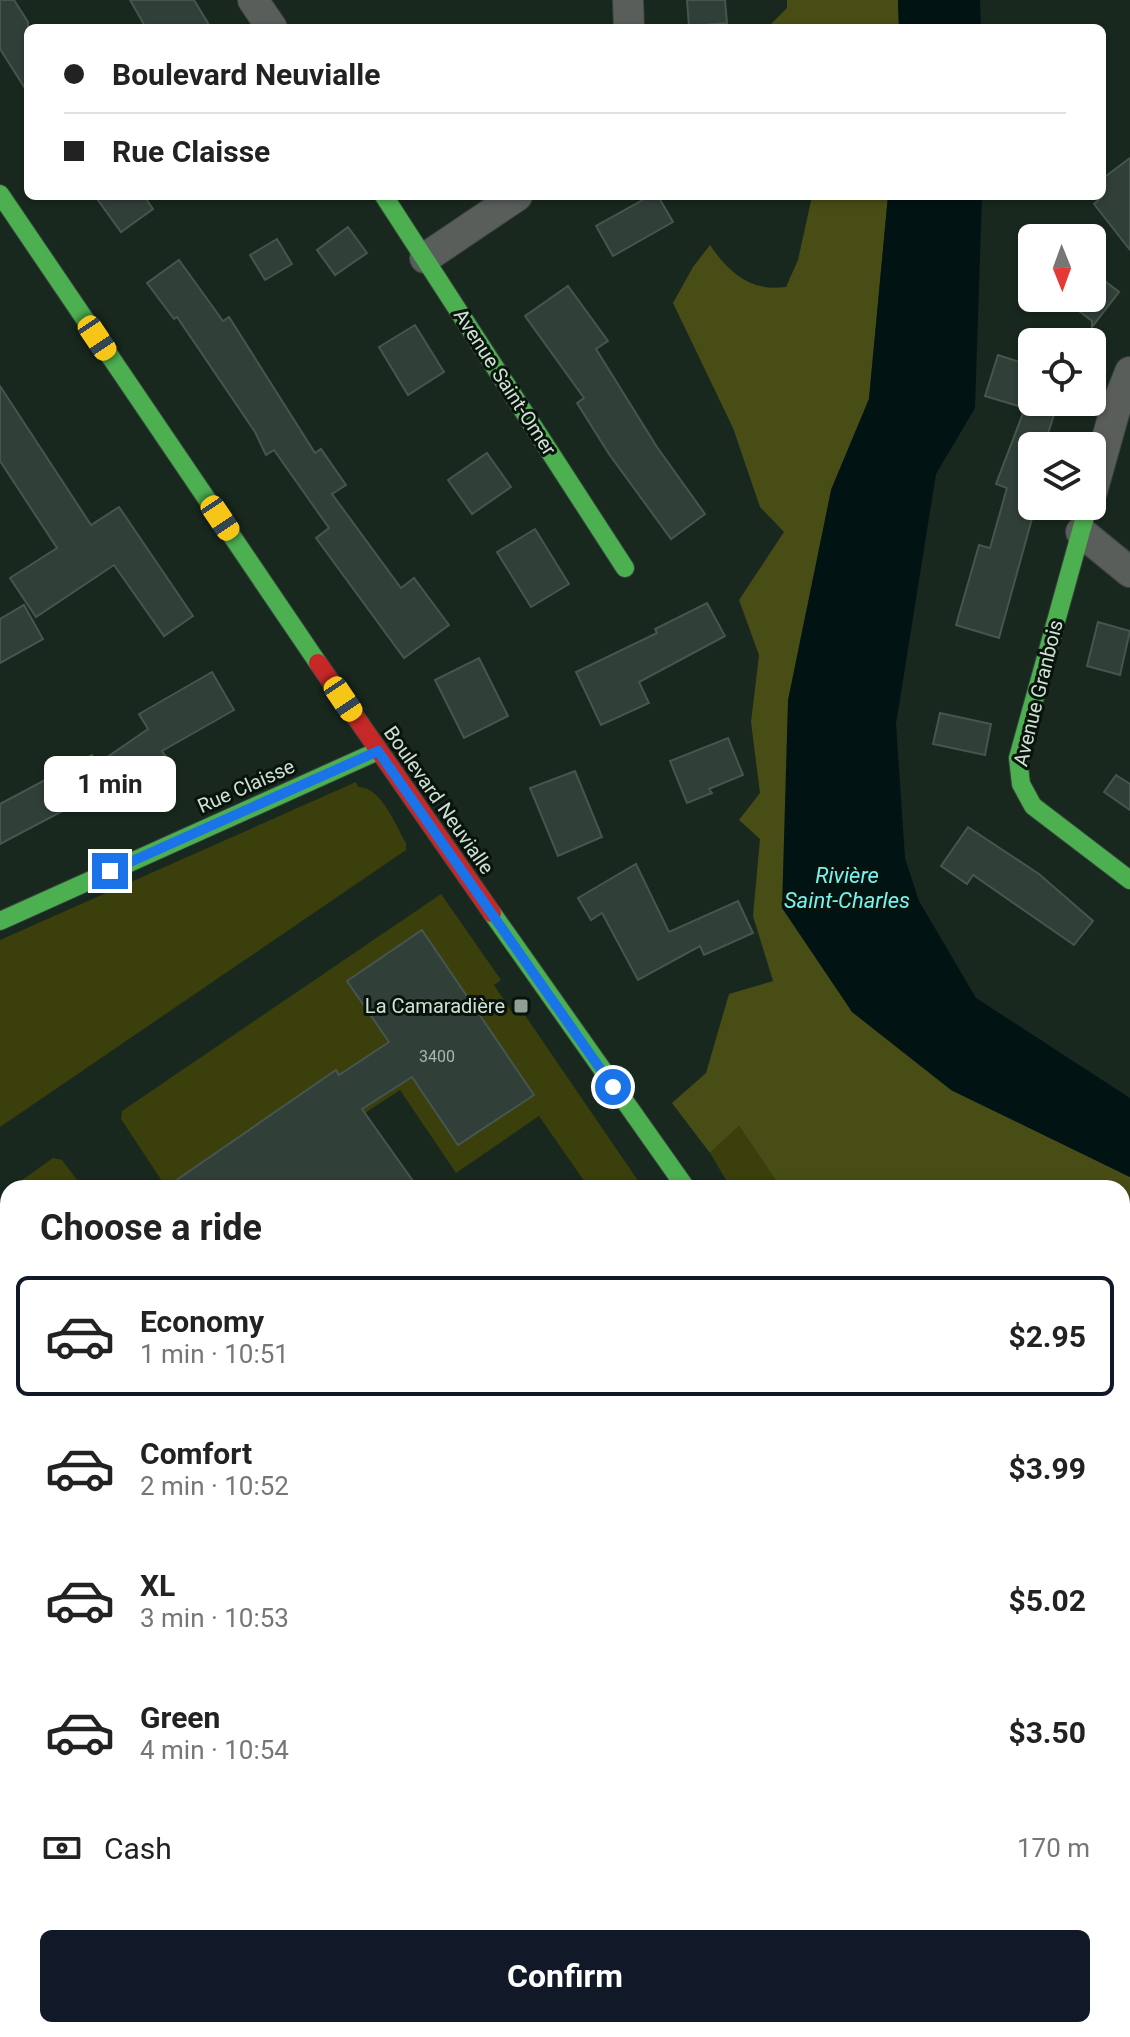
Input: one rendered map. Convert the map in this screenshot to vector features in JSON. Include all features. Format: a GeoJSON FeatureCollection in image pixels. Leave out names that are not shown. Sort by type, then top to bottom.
{"type":"FeatureCollection","features":[{"type":"Feature","properties":{"kind":"street"},"geometry":{"type":"LineString","coordinates":[[253,0],[269,24]]}},
{"type":"Feature","properties":{"kind":"street"},"geometry":{"type":"LineString","coordinates":[[628,0],[629,24]]}},
{"type":"Feature","properties":{"kind":"street","name":"Boulevard Neuvialle"},"geometry":{"type":"LineString","coordinates":[[0,194],[378,751],[680,1180]]}},
{"type":"Feature","properties":{"kind":"street","name":"Avenue Saint-Omer"},"geometry":{"type":"LineString","coordinates":[[387,200],[625,568]]}},
{"type":"Feature","properties":{"kind":"street"},"geometry":{"type":"LineString","coordinates":[[425,258],[511,200]]}},
{"type":"Feature","properties":{"kind":"street"},"geometry":{"type":"LineString","coordinates":[[1106,453],[1122,408],[1130,372]]}},
{"type":"Feature","properties":{"kind":"street","name":"Avenue Granbois"},"geometry":{"type":"LineString","coordinates":[[1085,520],[1018,758],[1017,775],[1022,792],[1033,806],[1130,880]]}},
{"type":"Feature","properties":{"kind":"street"},"geometry":{"type":"LineString","coordinates":[[1086,520],[1130,572]]}},
{"type":"Feature","properties":{"kind":"street","name":"Rue Claisse"},"geometry":{"type":"LineString","coordinates":[[0,921],[378,751]]}},
{"type":"Feature","properties":{"kind":"green space"},"geometry":{"type":"Polygon","coordinates":[[[787,0],[898,0],[899,24],[771,24],[787,8],[787,0]]]}},
{"type":"Feature","properties":{"kind":"green space"},"geometry":{"type":"Polygon","coordinates":[[[811,200],[888,200],[869,399],[831,490],[951,1090],[1130,1177],[1130,1180],[776,1180],[739,1126],[710,1153],[672,1103],[706,1073],[729,994],[773,981],[753,916],[760,839],[739,820],[760,793],[751,722],[759,655],[739,600],[784,532],[760,507],[733,428],[673,303],[693,267],[710,245],[733,272],[752,283],[773,288],[786,287],[798,260],[811,200]]]}},
{"type":"Feature","properties":{"kind":"green space"},"geometry":{"type":"Polygon","coordinates":[[[356,782],[358,787],[366,788],[380,799],[406,843],[406,850],[0,1127],[0,940],[356,782]]]}},
{"type":"Feature","properties":{"kind":"green space"},"geometry":{"type":"Polygon","coordinates":[[[441,894],[501,980],[494,985],[512,1012],[520,1008],[638,1180],[583,1180],[539,1116],[456,1173],[400,1090],[365,1113],[362,1108],[412,1077],[459,1145],[533,1095],[422,930],[348,981],[389,1042],[339,1075],[335,1071],[176,1180],[161,1180],[121,1119],[122,1111],[441,894]]]}},
{"type":"Feature","properties":{"kind":"green space"},"geometry":{"type":"Polygon","coordinates":[[[739,1126],[776,1180],[726,1180],[710,1153],[739,1126]]]}},
{"type":"Feature","properties":{"kind":"green space"},"geometry":{"type":"Polygon","coordinates":[[[53,1158],[62,1160],[77,1180],[22,1180],[53,1158]]]}},
{"type":"Feature","properties":{"kind":"water"},"geometry":{"type":"Polygon","coordinates":[[[898,0],[980,0],[981,24],[899,24],[898,0]]]}},
{"type":"Feature","properties":{"kind":"water","name":"Rivière Saint-Charles"},"geometry":{"type":"Polygon","coordinates":[[[888,200],[982,200],[975,408],[936,474],[896,724],[905,858],[919,901],[976,998],[1130,1098],[1130,1177],[951,1090],[852,1012],[782,908],[788,700],[831,490],[869,399],[888,200]]]}},
{"type":"Feature","properties":{"kind":"building"},"geometry":{"type":"Polygon","coordinates":[[[0,0],[14,0],[28,22],[24,24],[24,87],[0,49],[0,0]]]}},
{"type":"Feature","properties":{"kind":"building"},"geometry":{"type":"Polygon","coordinates":[[[130,0],[194,0],[209,24],[144,24],[130,0]]]}},
{"type":"Feature","properties":{"kind":"building"},"geometry":{"type":"Polygon","coordinates":[[[687,0],[725,0],[727,23],[689,24],[687,0]]]}},
{"type":"Feature","properties":{"kind":"building"},"geometry":{"type":"Polygon","coordinates":[[[1130,158],[1130,250],[1094,204],[1106,200],[1106,176],[1130,158]]]}},
{"type":"Feature","properties":{"kind":"building"},"geometry":{"type":"Polygon","coordinates":[[[98,200],[147,200],[153,209],[121,232],[98,200]]]}},
{"type":"Feature","properties":{"kind":"building"},"geometry":{"type":"Polygon","coordinates":[[[643,200],[660,200],[673,222],[613,256],[596,226],[643,200]]]}},
{"type":"Feature","properties":{"kind":"building"},"geometry":{"type":"Polygon","coordinates":[[[348,227],[367,253],[335,275],[317,250],[348,227]]]}},
{"type":"Feature","properties":{"kind":"building"},"geometry":{"type":"Polygon","coordinates":[[[277,239],[292,264],[265,280],[250,255],[277,239]]]}},
{"type":"Feature","properties":{"kind":"building"},"geometry":{"type":"Polygon","coordinates":[[[179,260],[223,321],[229,317],[315,453],[321,449],[346,485],[332,494],[401,588],[414,578],[449,625],[404,658],[316,538],[329,528],[274,450],[266,455],[255,432],[177,317],[174,319],[147,283],[179,260]]]}},
{"type":"Feature","properties":{"kind":"building"},"geometry":{"type":"Polygon","coordinates":[[[1106,282],[1119,292],[1106,309],[1106,282]]]}},
{"type":"Feature","properties":{"kind":"building"},"geometry":{"type":"Polygon","coordinates":[[[568,286],[608,341],[596,349],[657,447],[705,514],[671,539],[609,454],[577,403],[584,398],[525,316],[568,286]]]}},
{"type":"Feature","properties":{"kind":"building"},"geometry":{"type":"Polygon","coordinates":[[[1080,312],[1104,312],[1092,327],[1092,321],[1080,312]]]}},
{"type":"Feature","properties":{"kind":"building"},"geometry":{"type":"Polygon","coordinates":[[[415,325],[444,372],[408,395],[379,347],[415,325]]]}},
{"type":"Feature","properties":{"kind":"building"},"geometry":{"type":"Polygon","coordinates":[[[998,355],[1018,361],[1018,406],[985,396],[998,355]]]}},
{"type":"Feature","properties":{"kind":"building"},"geometry":{"type":"Polygon","coordinates":[[[0,386],[91,525],[119,507],[193,616],[164,636],[114,565],[36,617],[10,578],[57,548],[0,461],[0,386]]]}},
{"type":"Feature","properties":{"kind":"building"},"geometry":{"type":"Polygon","coordinates":[[[1022,416],[1054,416],[1048,432],[1018,432],[1018,520],[1032,520],[999,638],[956,625],[979,545],[990,548],[1007,488],[996,484],[1022,416]]]}},
{"type":"Feature","properties":{"kind":"building"},"geometry":{"type":"Polygon","coordinates":[[[487,453],[511,487],[472,514],[448,480],[487,453]]]}},
{"type":"Feature","properties":{"kind":"building"},"geometry":{"type":"Polygon","coordinates":[[[535,529],[569,584],[531,607],[497,552],[535,529]]]}},
{"type":"Feature","properties":{"kind":"building"},"geometry":{"type":"Polygon","coordinates":[[[707,603],[725,636],[639,682],[649,703],[601,725],[576,672],[657,633],[655,629],[707,603]]]}},
{"type":"Feature","properties":{"kind":"building"},"geometry":{"type":"Polygon","coordinates":[[[24,605],[43,639],[0,663],[0,619],[24,605]]]}},
{"type":"Feature","properties":{"kind":"building"},"geometry":{"type":"Polygon","coordinates":[[[1098,622],[1130,631],[1120,675],[1087,666],[1098,622]]]}},
{"type":"Feature","properties":{"kind":"building"},"geometry":{"type":"Polygon","coordinates":[[[479,658],[508,716],[464,738],[435,680],[479,658]]]}},
{"type":"Feature","properties":{"kind":"building"},"geometry":{"type":"Polygon","coordinates":[[[212,672],[234,710],[162,751],[168,760],[126,788],[121,780],[0,844],[0,804],[92,755],[97,764],[148,729],[139,714],[212,672]]]}},
{"type":"Feature","properties":{"kind":"building"},"geometry":{"type":"Polygon","coordinates":[[[940,713],[991,724],[985,755],[933,744],[940,713]]]}},
{"type":"Feature","properties":{"kind":"building"},"geometry":{"type":"Polygon","coordinates":[[[728,738],[743,775],[709,789],[712,793],[687,803],[670,761],[728,738]]]}},
{"type":"Feature","properties":{"kind":"building"},"geometry":{"type":"Polygon","coordinates":[[[575,771],[602,837],[558,856],[530,788],[575,771]]]}},
{"type":"Feature","properties":{"kind":"building"},"geometry":{"type":"Polygon","coordinates":[[[1116,775],[1130,784],[1130,810],[1104,792],[1116,775]]]}},
{"type":"Feature","properties":{"kind":"building"},"geometry":{"type":"Polygon","coordinates":[[[968,827],[1039,874],[1093,921],[1074,945],[973,875],[967,884],[941,866],[968,827]]]}},
{"type":"Feature","properties":{"kind":"building"},"geometry":{"type":"Polygon","coordinates":[[[636,864],[669,932],[738,901],[753,933],[704,955],[700,946],[638,980],[602,913],[591,920],[578,898],[636,864]]]}},
{"type":"Feature","properties":{"kind":"building"},"geometry":{"type":"Polygon","coordinates":[[[422,930],[534,1095],[458,1145],[412,1077],[362,1109],[412,1180],[177,1180],[336,1070],[339,1075],[389,1042],[347,981],[422,930]]]}},
{"type":"Feature","properties":{"kind":"traffic: fast"},"geometry":{"type":"LineString","coordinates":[[0,194],[318,663]]}},
{"type":"Feature","properties":{"kind":"traffic: fast"},"geometry":{"type":"LineString","coordinates":[[387,200],[625,568]]}},
{"type":"Feature","properties":{"kind":"traffic: fast"},"geometry":{"type":"LineString","coordinates":[[1084,520],[1018,758],[1021,784],[1033,806],[1130,880]]}},
{"type":"Feature","properties":{"kind":"traffic: fast"},"geometry":{"type":"LineString","coordinates":[[0,921],[378,751]]}},
{"type":"Feature","properties":{"kind":"traffic: fast"},"geometry":{"type":"LineString","coordinates":[[492,913],[680,1180]]}},
{"type":"Feature","properties":{"kind":"traffic: jam"},"geometry":{"type":"LineString","coordinates":[[318,663],[492,913]]}},
{"type":"Feature","properties":{"kind":"place","name":"La Camaradière"},"geometry":{"type":"Point","coordinates":[521,1006]}},
{"type":"Feature","properties":{"kind":"route"},"geometry":{"type":"LineString","coordinates":[[110,871],[378,751],[613,1087]]}}]}
